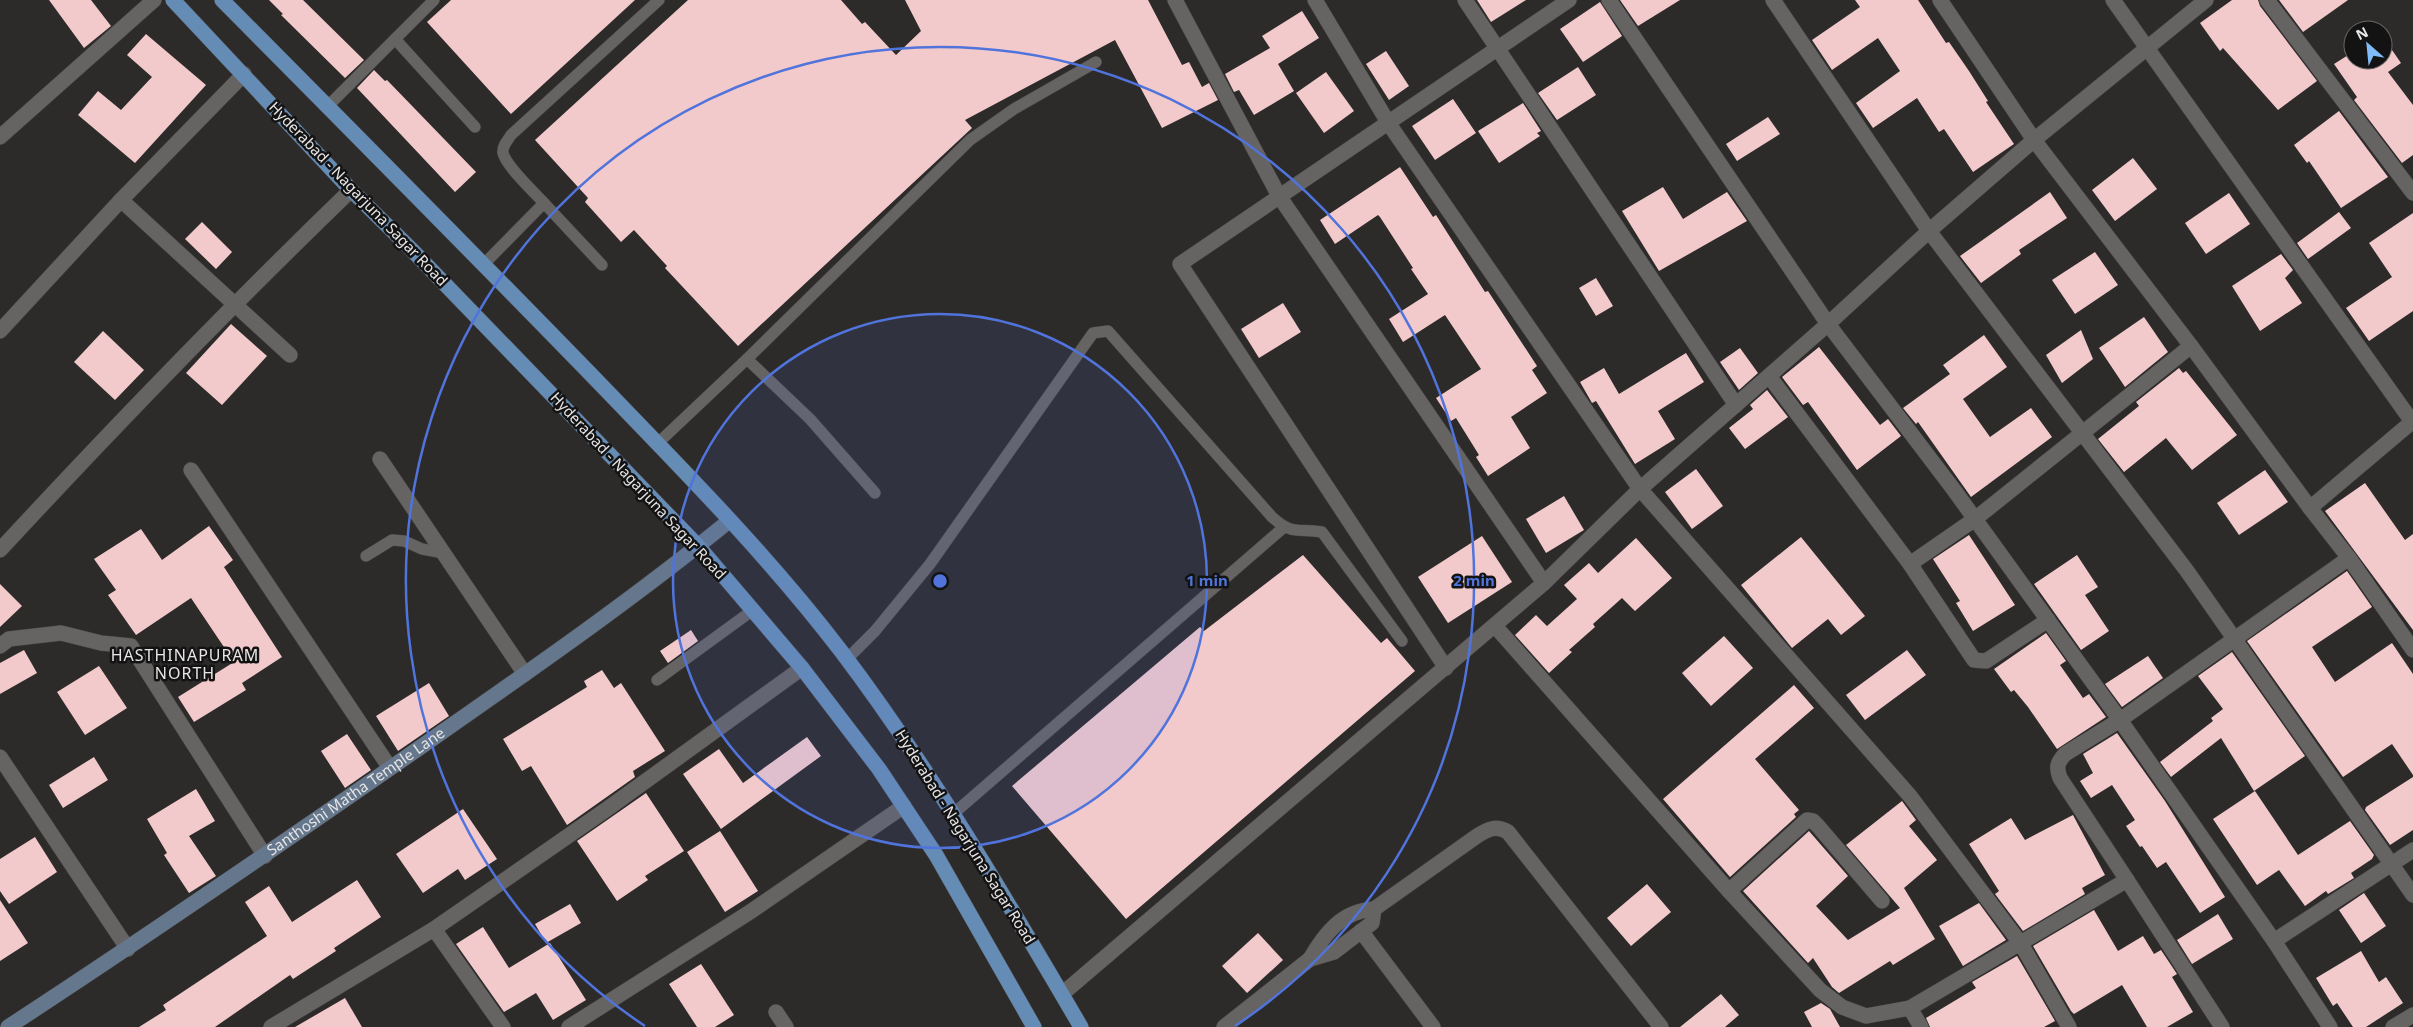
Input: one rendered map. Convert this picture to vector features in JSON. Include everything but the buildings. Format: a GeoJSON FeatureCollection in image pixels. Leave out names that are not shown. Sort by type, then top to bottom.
{"type":"FeatureCollection","features":[{"type":"Feature","properties":{"kind":"main road","name":"Hyderabad - Nagarjuna Sagar Road"},"geometry":{"type":"LineString","coordinates":[[173,0],[351,190],[412,250],[698,546],[802,668],[879,769],[936,855],[1034,1027]]}},
{"type":"Feature","properties":{"kind":"main road","name":"Hyderabad - Nagarjuna Sagar Road"},"geometry":{"type":"LineString","coordinates":[[222,0],[484,264],[751,544],[847,659],[912,750],[954,814],[1081,1027]]}},
{"type":"Feature","properties":{"kind":"street"},"geometry":{"type":"LineString","coordinates":[[0,137],[154,0]]}},
{"type":"Feature","properties":{"kind":"street"},"geometry":{"type":"LineString","coordinates":[[1175,0],[1279,196],[1544,583]]}},
{"type":"Feature","properties":{"kind":"street"},"geometry":{"type":"LineString","coordinates":[[1315,0],[1389,124],[1640,489],[1910,796],[2022,944],[2069,1027]]}},
{"type":"Feature","properties":{"kind":"street"},"geometry":{"type":"LineString","coordinates":[[1465,0],[1736,405]]}},
{"type":"Feature","properties":{"kind":"street"},"geometry":{"type":"LineString","coordinates":[[1446,668],[1180,264],[1389,124],[1569,0]]}},
{"type":"Feature","properties":{"kind":"street"},"geometry":{"type":"LineString","coordinates":[[1609,0],[1828,324],[1975,520],[2120,720],[2274,941],[2330,1027]]}},
{"type":"Feature","properties":{"kind":"street"},"geometry":{"type":"LineString","coordinates":[[1773,0],[1929,231],[2083,433],[2236,639],[2413,895]]}},
{"type":"Feature","properties":{"kind":"street"},"geometry":{"type":"LineString","coordinates":[[1940,0],[2034,140],[2349,558],[2413,650]]}},
{"type":"Feature","properties":{"kind":"street"},"geometry":{"type":"LineString","coordinates":[[2113,0],[2413,422],[2310,508]]}},
{"type":"Feature","properties":{"kind":"street"},"geometry":{"type":"LineString","coordinates":[[1062,994],[1544,583],[1640,489],[1828,324],[1929,231],[2034,140],[2147,50],[2206,0]]}},
{"type":"Feature","properties":{"kind":"street"},"geometry":{"type":"LineString","coordinates":[[2267,0],[2413,193]]}},
{"type":"Feature","properties":{"kind":"street"},"geometry":{"type":"LineString","coordinates":[[0,330],[121,200],[244,74]]}},
{"type":"Feature","properties":{"kind":"street"},"geometry":{"type":"LineString","coordinates":[[0,550],[111,430],[234,304],[351,190]]}},
{"type":"Feature","properties":{"kind":"street"},"geometry":{"type":"LineString","coordinates":[[121,200],[290,355]]}},
{"type":"Feature","properties":{"kind":"street"},"geometry":{"type":"LineString","coordinates":[[1910,564],[1975,520],[2191,346]]}},
{"type":"Feature","properties":{"kind":"street"},"geometry":{"type":"LineString","coordinates":[[1769,376],[1910,564],[1974,660],[1986,661],[2048,620]]}},
{"type":"Feature","properties":{"kind":"street"},"geometry":{"type":"LineString","coordinates":[[380,459],[525,674]]}},
{"type":"Feature","properties":{"kind":"street"},"geometry":{"type":"LineString","coordinates":[[191,470],[390,768]]}},
{"type":"Feature","properties":{"kind":"street","name":"Santhoshi Matha Temple Lane"},"geometry":{"type":"LineString","coordinates":[[8,1027],[128,949],[265,856],[525,674],[729,521]]}},
{"type":"Feature","properties":{"kind":"street"},"geometry":{"type":"LineString","coordinates":[[2222,1027],[2060,778],[2056,770],[2058,762],[2065,754],[2120,720],[2349,558]]}},
{"type":"Feature","properties":{"kind":"street"},"geometry":{"type":"LineString","coordinates":[[1495,626],[1729,891],[1820,990],[1842,1007],[1866,1016],[1910,1008],[2022,944],[2127,880]]}},
{"type":"Feature","properties":{"kind":"street"},"geometry":{"type":"LineString","coordinates":[[3,638],[61,633],[101,643],[131,646],[265,856]]}},
{"type":"Feature","properties":{"kind":"street"},"geometry":{"type":"LineString","coordinates":[[271,1027],[434,929],[607,809],[802,668]]}},
{"type":"Feature","properties":{"kind":"street"},"geometry":{"type":"LineString","coordinates":[[0,757],[128,949]]}},
{"type":"Feature","properties":{"kind":"street"},"geometry":{"type":"LineString","coordinates":[[569,1027],[743,917],[904,806]]}},
{"type":"Feature","properties":{"kind":"street"},"geometry":{"type":"LineString","coordinates":[[1729,891],[1807,820],[1813,821],[1818,826],[1882,900]]}},
{"type":"Feature","properties":{"kind":"street"},"geometry":{"type":"LineString","coordinates":[[1224,1027],[1310,959],[1324,935],[1337,924],[1359,910],[1374,909],[1477,836],[1488,829],[1499,827],[1508,832],[1661,1027]]}},
{"type":"Feature","properties":{"kind":"street"},"geometry":{"type":"LineString","coordinates":[[2274,941],[2413,850]]}},
{"type":"Feature","properties":{"kind":"street"},"geometry":{"type":"LineString","coordinates":[[1310,959],[1334,952],[1372,923],[1374,909]]}},
{"type":"Feature","properties":{"kind":"street"},"geometry":{"type":"LineString","coordinates":[[434,929],[503,1027]]}},
{"type":"Feature","properties":{"kind":"street"},"geometry":{"type":"LineString","coordinates":[[1361,931],[1434,1027]]}},
{"type":"Feature","properties":{"kind":"street"},"geometry":{"type":"LineString","coordinates":[[1910,1008],[1921,1027]]}},
{"type":"Feature","properties":{"kind":"street"},"geometry":{"type":"LineString","coordinates":[[776,1012],[786,1027]]}},
{"type":"Feature","properties":{"kind":"street"},"geometry":{"type":"LineString","coordinates":[[2393,1027],[2411,1020]]}},
{"type":"Feature","properties":{"kind":"lane"},"geometry":{"type":"LineString","coordinates":[[328,106],[434,0]]}},
{"type":"Feature","properties":{"kind":"lane"},"geometry":{"type":"LineString","coordinates":[[602,265],[508,161],[503,152],[504,144],[511,135],[659,0]]}},
{"type":"Feature","properties":{"kind":"lane"},"geometry":{"type":"LineString","coordinates":[[395,39],[475,126]]}},
{"type":"Feature","properties":{"kind":"lane"},"geometry":{"type":"LineString","coordinates":[[657,444],[747,359],[970,140],[1014,109],[1096,62]]}},
{"type":"Feature","properties":{"kind":"lane"},"geometry":{"type":"LineString","coordinates":[[484,264],[544,203]]}},
{"type":"Feature","properties":{"kind":"lane"},"geometry":{"type":"LineString","coordinates":[[847,659],[875,630],[930,564],[1093,333],[1108,331],[1272,518],[1283,528],[1295,532],[1308,530],[1322,532],[1402,641]]}},
{"type":"Feature","properties":{"kind":"lane"},"geometry":{"type":"LineString","coordinates":[[747,359],[810,419],[875,494]]}},
{"type":"Feature","properties":{"kind":"lane"},"geometry":{"type":"LineString","coordinates":[[954,814],[1283,528]]}},
{"type":"Feature","properties":{"kind":"lane"},"geometry":{"type":"LineString","coordinates":[[366,556],[392,540],[404,540],[422,549],[444,553]]}},
{"type":"Feature","properties":{"kind":"lane"},"geometry":{"type":"LineString","coordinates":[[657,680],[753,610]]}},
{"type":"Feature","properties":{"kind":"district","name":"HASTHINAPURAM NORTH"},"geometry":{"type":"Point","coordinates":[185,664]}}]}
